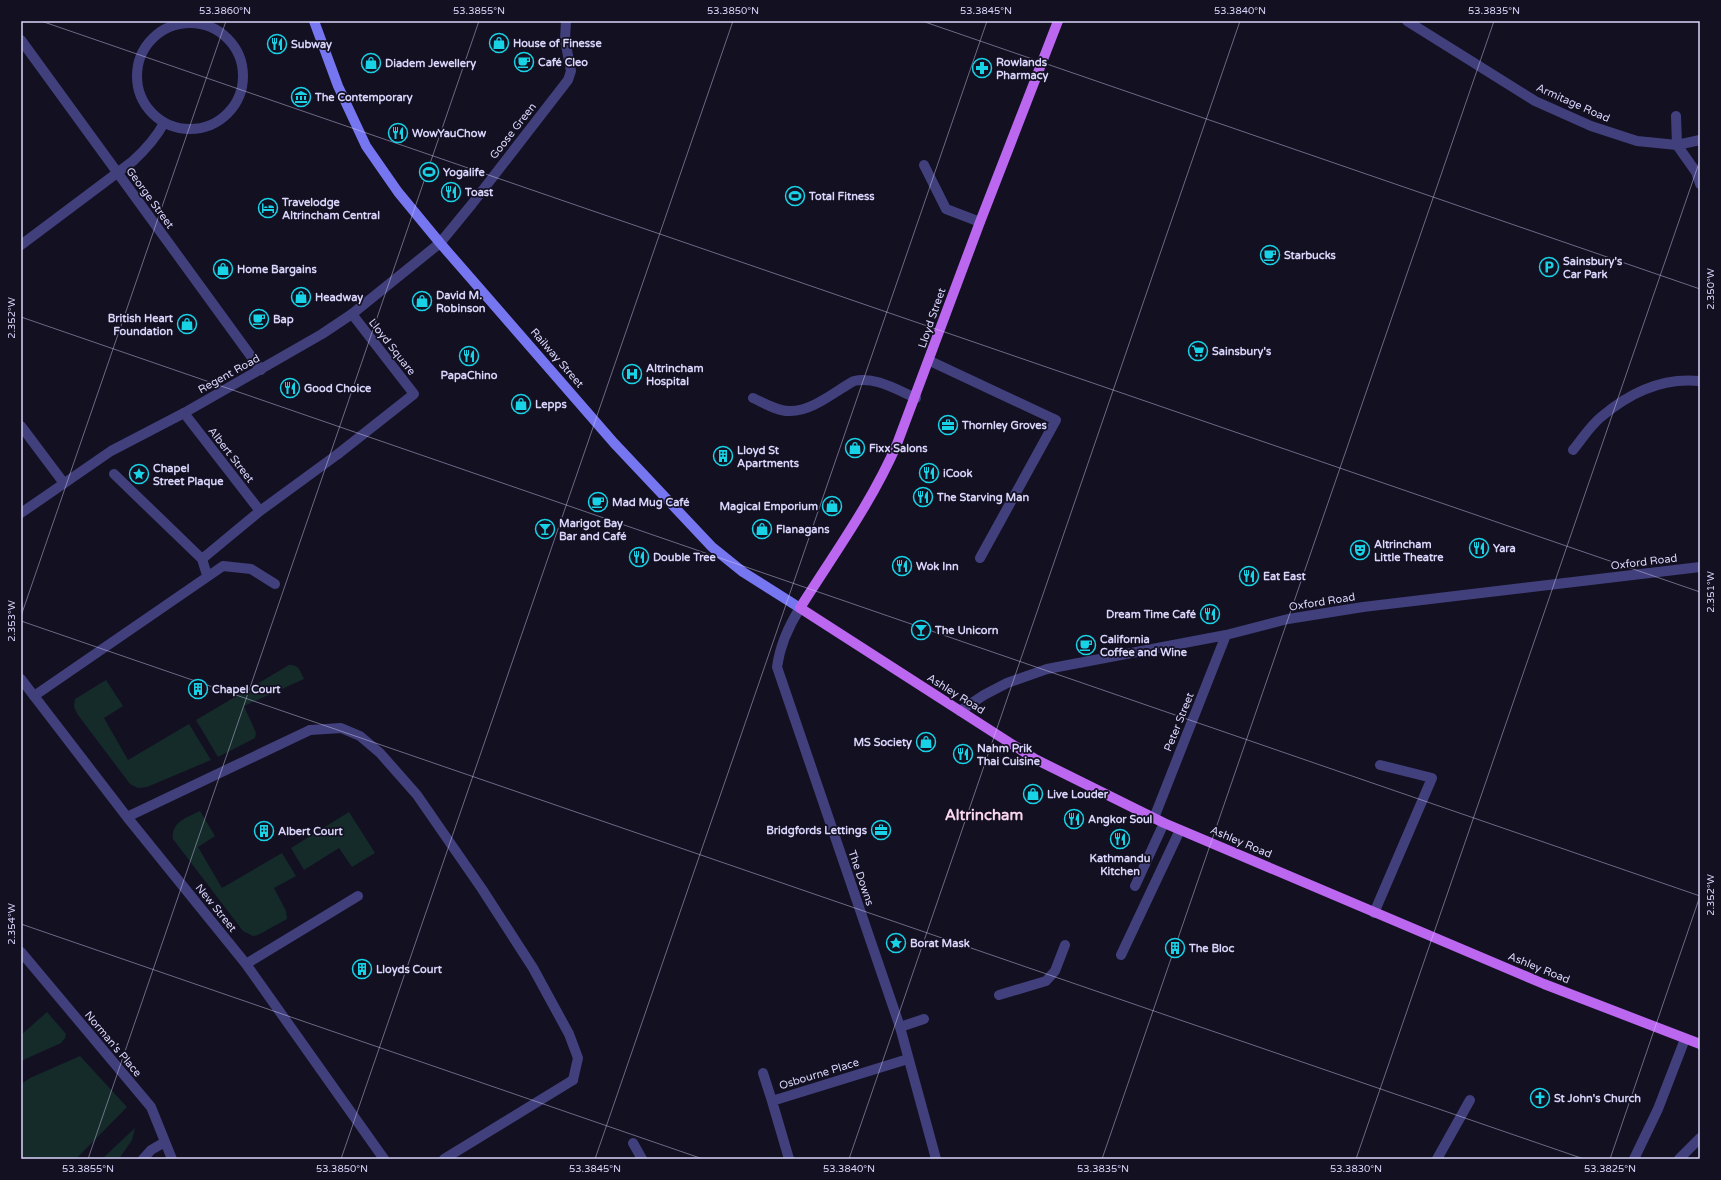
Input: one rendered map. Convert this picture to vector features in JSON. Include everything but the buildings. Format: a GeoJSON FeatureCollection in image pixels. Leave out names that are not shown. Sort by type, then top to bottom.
{"type":"FeatureCollection","features":[{"type":"Feature","properties":{"kind":"main road","name":"Railway Street"},"geometry":{"type":"LineString","coordinates":[[314,21],[338,86],[366,146],[398,192],[440,243],[614,443],[712,547],[743,572],[800,608]]}},
{"type":"Feature","properties":{"kind":"main road","name":"Lloyd Street"},"geometry":{"type":"LineString","coordinates":[[800,608],[884,475],[916,398],[980,222],[1058,21]]}},
{"type":"Feature","properties":{"kind":"main road","name":"Ashley Road"},"geometry":{"type":"LineString","coordinates":[[800,608],[1035,759],[1164,823],[1544,984],[1700,1044]]}},
{"type":"Feature","properties":{"kind":"street","name":"Goose Green"},"geometry":{"type":"LineString","coordinates":[[440,243],[568,80],[571,71],[565,40],[566,21]]}},
{"type":"Feature","properties":{"kind":"street","name":"Armitage Road"},"geometry":{"type":"LineString","coordinates":[[1407,21],[1535,101],[1591,126],[1637,141],[1677,145],[1700,140]]}},
{"type":"Feature","properties":{"kind":"street"},"geometry":{"type":"LineString","coordinates":[[190,22],[207,25],[222,33],[234,46],[241,62],[243,81],[238,99],[228,114],[213,124],[195,129],[177,128],[164,123],[146,108],[139,93],[136,76],[138,59],[146,44],[158,32],[174,25],[190,22]]}},
{"type":"Feature","properties":{"kind":"street","name":"George Street"},"geometry":{"type":"LineString","coordinates":[[21,40],[261,370]]}},
{"type":"Feature","properties":{"kind":"street"},"geometry":{"type":"LineString","coordinates":[[1676,116],[1677,145],[1696,172],[1700,184]]}},
{"type":"Feature","properties":{"kind":"street"},"geometry":{"type":"LineString","coordinates":[[21,245],[133,161],[148,148],[164,123]]}},
{"type":"Feature","properties":{"kind":"street"},"geometry":{"type":"LineString","coordinates":[[924,165],[946,209],[980,222]]}},
{"type":"Feature","properties":{"kind":"street","name":"Regent Road"},"geometry":{"type":"LineString","coordinates":[[21,513],[63,482],[111,451],[184,413],[322,334],[352,314],[440,243]]}},
{"type":"Feature","properties":{"kind":"street","name":"Lloyd Square"},"geometry":{"type":"LineString","coordinates":[[260,511],[338,454],[414,394],[352,314]]}},
{"type":"Feature","properties":{"kind":"street"},"geometry":{"type":"LineString","coordinates":[[930,361],[1056,420],[980,558]]}},
{"type":"Feature","properties":{"kind":"street"},"geometry":{"type":"LineString","coordinates":[[753,398],[778,409],[788,411],[800,410],[854,381],[861,379],[875,381],[916,398]]}},
{"type":"Feature","properties":{"kind":"street"},"geometry":{"type":"LineString","coordinates":[[1572,450],[1600,418],[1634,393],[1657,385],[1700,380]]}},
{"type":"Feature","properties":{"kind":"street","name":"Albert Street"},"geometry":{"type":"LineString","coordinates":[[184,413],[260,511]]}},
{"type":"Feature","properties":{"kind":"street"},"geometry":{"type":"LineString","coordinates":[[21,426],[63,482]]}},
{"type":"Feature","properties":{"kind":"street"},"geometry":{"type":"LineString","coordinates":[[114,474],[202,559],[208,575]]}},
{"type":"Feature","properties":{"kind":"street"},"geometry":{"type":"LineString","coordinates":[[202,559],[260,511]]}},
{"type":"Feature","properties":{"kind":"street"},"geometry":{"type":"LineString","coordinates":[[34,696],[223,566],[244,567],[251,569],[275,584]]}},
{"type":"Feature","properties":{"kind":"street","name":"Oxford Road"},"geometry":{"type":"LineString","coordinates":[[960,711],[984,695],[1029,674],[1046,669],[1226,635],[1288,619],[1363,607],[1700,567]]}},
{"type":"Feature","properties":{"kind":"street","name":"The Downs"},"geometry":{"type":"LineString","coordinates":[[800,608],[789,626],[779,650],[777,667],[856,903],[900,1027],[936,1159]]}},
{"type":"Feature","properties":{"kind":"street","name":"Peter Street"},"geometry":{"type":"LineString","coordinates":[[1154,818],[1226,635]]}},
{"type":"Feature","properties":{"kind":"street","name":"New Street"},"geometry":{"type":"LineString","coordinates":[[21,679],[127,817],[246,964],[384,1159]]}},
{"type":"Feature","properties":{"kind":"street"},"geometry":{"type":"LineString","coordinates":[[127,817],[310,730],[341,728],[360,736],[380,753],[417,795],[533,968],[569,1034],[578,1058],[573,1080],[444,1159]]}},
{"type":"Feature","properties":{"kind":"street"},"geometry":{"type":"LineString","coordinates":[[1374,913],[1432,778],[1380,766]]}},
{"type":"Feature","properties":{"kind":"street"},"geometry":{"type":"LineString","coordinates":[[1135,886],[1164,823]]}},
{"type":"Feature","properties":{"kind":"street"},"geometry":{"type":"LineString","coordinates":[[1121,955],[1180,830]]}},
{"type":"Feature","properties":{"kind":"street"},"geometry":{"type":"LineString","coordinates":[[246,964],[358,896]]}},
{"type":"Feature","properties":{"kind":"street"},"geometry":{"type":"LineString","coordinates":[[999,995],[1046,981],[1055,971],[1065,945]]}},
{"type":"Feature","properties":{"kind":"street","name":"Norman's Place"},"geometry":{"type":"LineString","coordinates":[[21,952],[151,1108],[172,1159]]}},
{"type":"Feature","properties":{"kind":"street"},"geometry":{"type":"LineString","coordinates":[[900,1027],[924,1019]]}},
{"type":"Feature","properties":{"kind":"street"},"geometry":{"type":"LineString","coordinates":[[1634,1159],[1658,1109],[1685,1039]]}},
{"type":"Feature","properties":{"kind":"street","name":"Osbourne Place"},"geometry":{"type":"LineString","coordinates":[[789,1159],[772,1101],[908,1059]]}},
{"type":"Feature","properties":{"kind":"street"},"geometry":{"type":"LineString","coordinates":[[763,1073],[772,1101]]}},
{"type":"Feature","properties":{"kind":"street"},"geometry":{"type":"LineString","coordinates":[[1437,1159],[1470,1100]]}},
{"type":"Feature","properties":{"kind":"street"},"geometry":{"type":"LineString","coordinates":[[1679,1159],[1700,1138]]}},
{"type":"Feature","properties":{"kind":"street"},"geometry":{"type":"LineString","coordinates":[[143,1159],[151,1150],[166,1142]]}},
{"type":"Feature","properties":{"kind":"street"},"geometry":{"type":"LineString","coordinates":[[633,1143],[642,1159]]}},
{"type":"Feature","properties":{"kind":"green space"},"geometry":{"type":"Polygon","coordinates":[[[289,665],[297,667],[304,679],[244,706],[256,733],[255,738],[218,757],[196,720],[289,665]]]}},
{"type":"Feature","properties":{"kind":"green space"},"geometry":{"type":"Polygon","coordinates":[[[106,680],[123,706],[104,718],[128,760],[189,724],[211,760],[147,787],[138,788],[130,784],[78,715],[74,707],[75,699],[106,680]]]}},
{"type":"Feature","properties":{"kind":"green space"},"geometry":{"type":"Polygon","coordinates":[[[200,811],[215,836],[198,847],[222,888],[282,853],[296,876],[274,888],[286,911],[287,919],[258,935],[253,936],[243,931],[173,839],[174,828],[180,821],[200,811]]]}},
{"type":"Feature","properties":{"kind":"green space"},"geometry":{"type":"Polygon","coordinates":[[[349,812],[375,853],[352,867],[339,848],[304,870],[291,848],[349,812]]]}},
{"type":"Feature","properties":{"kind":"green space"},"geometry":{"type":"Polygon","coordinates":[[[47,1012],[66,1034],[65,1038],[61,1043],[21,1061],[21,1035],[47,1012]]]}},
{"type":"Feature","properties":{"kind":"green space"},"geometry":{"type":"Polygon","coordinates":[[[80,1056],[127,1107],[76,1159],[21,1159],[21,1084],[30,1078],[80,1056]]]}},
{"type":"Feature","properties":{"kind":"green space"},"geometry":{"type":"Polygon","coordinates":[[[135,1128],[132,1140],[119,1159],[102,1159],[135,1128]]]}},
{"type":"Feature","properties":{"kind":"place","name":"House of Finesse"},"geometry":{"type":"Point","coordinates":[499,43]}},
{"type":"Feature","properties":{"kind":"place","name":"Subway"},"geometry":{"type":"Point","coordinates":[277,44]}},
{"type":"Feature","properties":{"kind":"place","name":"Café Cleo"},"geometry":{"type":"Point","coordinates":[524,62]}},
{"type":"Feature","properties":{"kind":"place","name":"Diadem Jewellery"},"geometry":{"type":"Point","coordinates":[371,63]}},
{"type":"Feature","properties":{"kind":"place","name":"Rowlands Pharmacy"},"geometry":{"type":"Point","coordinates":[982,68]}},
{"type":"Feature","properties":{"kind":"place","name":"The Contemporary"},"geometry":{"type":"Point","coordinates":[301,97]}},
{"type":"Feature","properties":{"kind":"place","name":"WowYauChow"},"geometry":{"type":"Point","coordinates":[398,133]}},
{"type":"Feature","properties":{"kind":"place","name":"Yogalife"},"geometry":{"type":"Point","coordinates":[429,172]}},
{"type":"Feature","properties":{"kind":"place","name":"Toast"},"geometry":{"type":"Point","coordinates":[451,192]}},
{"type":"Feature","properties":{"kind":"place","name":"Total Fitness"},"geometry":{"type":"Point","coordinates":[795,196]}},
{"type":"Feature","properties":{"kind":"place","name":"Travelodge Altrincham Central"},"geometry":{"type":"Point","coordinates":[268,208]}},
{"type":"Feature","properties":{"kind":"place","name":"Starbucks"},"geometry":{"type":"Point","coordinates":[1270,255]}},
{"type":"Feature","properties":{"kind":"place","name":"Sainsbury's Car Park"},"geometry":{"type":"Point","coordinates":[1549,267]}},
{"type":"Feature","properties":{"kind":"place","name":"Home Bargains"},"geometry":{"type":"Point","coordinates":[223,269]}},
{"type":"Feature","properties":{"kind":"place","name":"Headway"},"geometry":{"type":"Point","coordinates":[301,297]}},
{"type":"Feature","properties":{"kind":"place","name":"David M. Robinson"},"geometry":{"type":"Point","coordinates":[422,301]}},
{"type":"Feature","properties":{"kind":"place","name":"Bap"},"geometry":{"type":"Point","coordinates":[259,319]}},
{"type":"Feature","properties":{"kind":"place","name":"British Heart Foundation"},"geometry":{"type":"Point","coordinates":[187,324]}},
{"type":"Feature","properties":{"kind":"place","name":"Sainsbury's"},"geometry":{"type":"Point","coordinates":[1198,351]}},
{"type":"Feature","properties":{"kind":"place","name":"PapaChino"},"geometry":{"type":"Point","coordinates":[469,356]}},
{"type":"Feature","properties":{"kind":"place","name":"Altrincham Hospital"},"geometry":{"type":"Point","coordinates":[632,374]}},
{"type":"Feature","properties":{"kind":"place","name":"Good Choice"},"geometry":{"type":"Point","coordinates":[290,388]}},
{"type":"Feature","properties":{"kind":"place","name":"Lepps"},"geometry":{"type":"Point","coordinates":[521,404]}},
{"type":"Feature","properties":{"kind":"place","name":"Thornley Groves"},"geometry":{"type":"Point","coordinates":[948,425]}},
{"type":"Feature","properties":{"kind":"place","name":"Fixx Salons"},"geometry":{"type":"Point","coordinates":[855,448]}},
{"type":"Feature","properties":{"kind":"place","name":"Lloyd St Apartments"},"geometry":{"type":"Point","coordinates":[723,456]}},
{"type":"Feature","properties":{"kind":"place","name":"iCook"},"geometry":{"type":"Point","coordinates":[929,473]}},
{"type":"Feature","properties":{"kind":"place","name":"Chapel Street Plaque"},"geometry":{"type":"Point","coordinates":[139,474]}},
{"type":"Feature","properties":{"kind":"place","name":"The Starving Man"},"geometry":{"type":"Point","coordinates":[923,497]}},
{"type":"Feature","properties":{"kind":"place","name":"Mad Mug Café"},"geometry":{"type":"Point","coordinates":[598,502]}},
{"type":"Feature","properties":{"kind":"place","name":"Magical Emporium"},"geometry":{"type":"Point","coordinates":[832,506]}},
{"type":"Feature","properties":{"kind":"place","name":"Marigot Bay Bar and Café"},"geometry":{"type":"Point","coordinates":[545,529]}},
{"type":"Feature","properties":{"kind":"place","name":"Flanagans"},"geometry":{"type":"Point","coordinates":[762,529]}},
{"type":"Feature","properties":{"kind":"place","name":"Yara"},"geometry":{"type":"Point","coordinates":[1479,548]}},
{"type":"Feature","properties":{"kind":"place","name":"Altrincham Little Theatre"},"geometry":{"type":"Point","coordinates":[1360,550]}},
{"type":"Feature","properties":{"kind":"place","name":"Double Tree"},"geometry":{"type":"Point","coordinates":[639,557]}},
{"type":"Feature","properties":{"kind":"place","name":"Wok Inn"},"geometry":{"type":"Point","coordinates":[902,566]}},
{"type":"Feature","properties":{"kind":"place","name":"Eat East"},"geometry":{"type":"Point","coordinates":[1249,576]}},
{"type":"Feature","properties":{"kind":"place","name":"Dream Time Café"},"geometry":{"type":"Point","coordinates":[1210,614]}},
{"type":"Feature","properties":{"kind":"place","name":"The Unicorn"},"geometry":{"type":"Point","coordinates":[921,630]}},
{"type":"Feature","properties":{"kind":"place","name":"California Coffee and Wine"},"geometry":{"type":"Point","coordinates":[1086,645]}},
{"type":"Feature","properties":{"kind":"place","name":"Chapel Court"},"geometry":{"type":"Point","coordinates":[198,689]}},
{"type":"Feature","properties":{"kind":"place","name":"MS Society"},"geometry":{"type":"Point","coordinates":[926,742]}},
{"type":"Feature","properties":{"kind":"place","name":"Nahm Prik Thai Cuisine"},"geometry":{"type":"Point","coordinates":[963,754]}},
{"type":"Feature","properties":{"kind":"place","name":"Live Louder"},"geometry":{"type":"Point","coordinates":[1033,794]}},
{"type":"Feature","properties":{"kind":"place","name":"Angkor Soul"},"geometry":{"type":"Point","coordinates":[1074,819]}},
{"type":"Feature","properties":{"kind":"place","name":"Bridgfords Lettings"},"geometry":{"type":"Point","coordinates":[881,830]}},
{"type":"Feature","properties":{"kind":"place","name":"Albert Court"},"geometry":{"type":"Point","coordinates":[264,831]}},
{"type":"Feature","properties":{"kind":"place","name":"Kathmandu Kitchen"},"geometry":{"type":"Point","coordinates":[1120,839]}},
{"type":"Feature","properties":{"kind":"place","name":"Borat Mask"},"geometry":{"type":"Point","coordinates":[896,943]}},
{"type":"Feature","properties":{"kind":"place","name":"The Bloc"},"geometry":{"type":"Point","coordinates":[1175,948]}},
{"type":"Feature","properties":{"kind":"place","name":"Lloyds Court"},"geometry":{"type":"Point","coordinates":[362,969]}},
{"type":"Feature","properties":{"kind":"place","name":"St John's Church"},"geometry":{"type":"Point","coordinates":[1540,1098]}},
{"type":"Feature","properties":{"kind":"district","name":"Altrincham"},"geometry":{"type":"Point","coordinates":[984,815]}}]}
